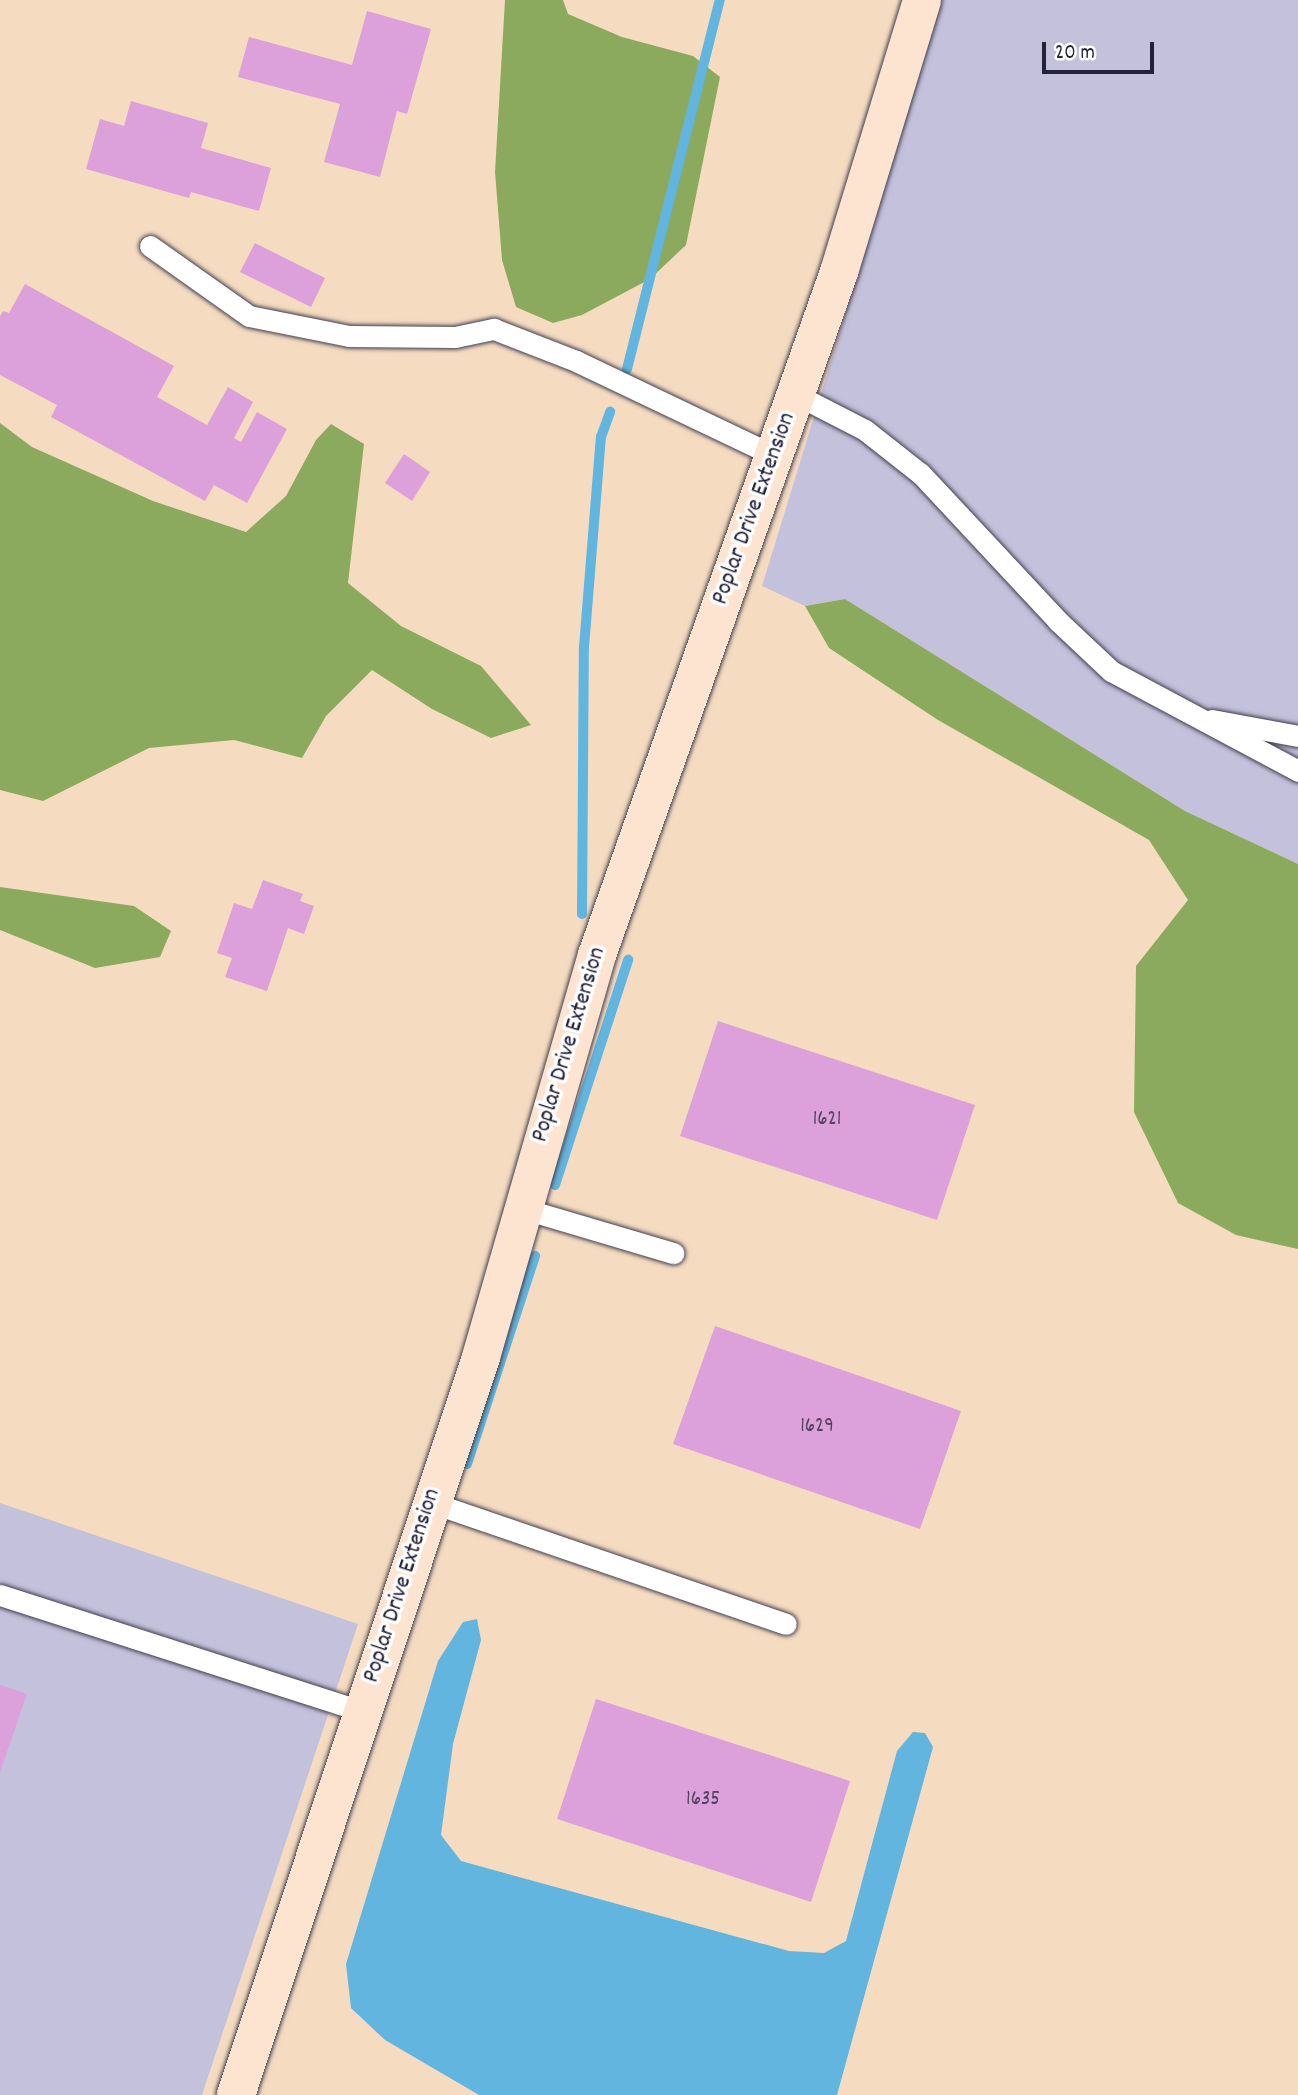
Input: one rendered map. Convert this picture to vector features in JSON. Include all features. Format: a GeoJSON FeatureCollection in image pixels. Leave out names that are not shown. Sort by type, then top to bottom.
{"type":"FeatureCollection","features":[{"type":"Feature","properties":{"kind":"street","name":"Poplar Drive Extension"},"geometry":{"type":"LineString","coordinates":[[236,2095],[430,1502],[481,1357],[521,1208],[601,942],[839,272],[922,0]]}},
{"type":"Feature","properties":{"kind":"lane"},"geometry":{"type":"LineString","coordinates":[[150,246],[249,316],[349,336],[455,337],[494,329],[576,361],[775,456]]}},
{"type":"Feature","properties":{"kind":"lane"},"geometry":{"type":"LineString","coordinates":[[797,395],[865,430],[921,474],[1058,621],[1111,671],[1186,715],[1298,771]]}},
{"type":"Feature","properties":{"kind":"lane"},"geometry":{"type":"LineString","coordinates":[[1186,715],[1298,736]]}},
{"type":"Feature","properties":{"kind":"lane"},"geometry":{"type":"LineString","coordinates":[[521,1208],[673,1253]]}},
{"type":"Feature","properties":{"kind":"lane"},"geometry":{"type":"LineString","coordinates":[[430,1502],[786,1624]]}},
{"type":"Feature","properties":{"kind":"lane"},"geometry":{"type":"LineString","coordinates":[[0,1595],[362,1711]]}},
{"type":"Feature","properties":{"kind":"shaded area"},"geometry":{"type":"Polygon","coordinates":[[[942,0],[1298,0],[1298,864],[1185,811],[845,599],[805,606],[762,586],[942,0]]]}},
{"type":"Feature","properties":{"kind":"shaded area"},"geometry":{"type":"Polygon","coordinates":[[[0,1503],[358,1624],[202,2095],[0,2095],[0,1503]]]}},
{"type":"Feature","properties":{"kind":"green space"},"geometry":{"type":"Polygon","coordinates":[[[505,0],[563,0],[568,14],[622,37],[693,56],[720,77],[686,245],[650,279],[582,315],[553,323],[516,307],[502,260],[495,172],[505,0]]]}},
{"type":"Feature","properties":{"kind":"green space"},"geometry":{"type":"Polygon","coordinates":[[[0,423],[32,447],[153,501],[246,532],[286,496],[316,440],[331,424],[364,444],[348,583],[401,626],[481,666],[531,725],[491,738],[432,709],[372,670],[326,716],[302,758],[234,740],[149,748],[43,801],[0,790],[0,423]]]}},
{"type":"Feature","properties":{"kind":"green space"},"geometry":{"type":"Polygon","coordinates":[[[845,599],[1185,811],[1298,864],[1298,1249],[1236,1235],[1178,1203],[1134,1112],[1136,966],[1188,900],[1149,840],[938,720],[829,648],[805,606],[845,599]]]}},
{"type":"Feature","properties":{"kind":"green space"},"geometry":{"type":"Polygon","coordinates":[[[0,887],[134,906],[171,931],[160,957],[95,968],[0,930],[0,887]]]}},
{"type":"Feature","properties":{"kind":"water"},"geometry":{"type":"Polygon","coordinates":[[[477,1619],[481,1640],[453,1744],[441,1835],[461,1861],[789,1951],[824,1953],[846,1941],[897,1751],[913,1732],[925,1733],[933,1747],[837,2095],[479,2095],[385,2040],[351,2008],[346,1964],[438,1661],[463,1622],[477,1619]]]}},
{"type":"Feature","properties":{"kind":"building"},"geometry":{"type":"Polygon","coordinates":[[[367,11],[431,29],[407,114],[397,111],[380,177],[324,162],[340,104],[238,77],[249,37],[352,65],[367,11]]]}},
{"type":"Feature","properties":{"kind":"building"},"geometry":{"type":"Polygon","coordinates":[[[131,101],[208,123],[201,148],[271,168],[259,211],[191,192],[189,198],[86,169],[100,119],[124,126],[131,101]]]}},
{"type":"Feature","properties":{"kind":"building"},"geometry":{"type":"Polygon","coordinates":[[[255,243],[325,278],[311,307],[240,272],[255,243]]]}},
{"type":"Feature","properties":{"kind":"building"},"geometry":{"type":"Polygon","coordinates":[[[25,284],[174,366],[157,397],[207,425],[228,387],[253,402],[234,438],[241,442],[257,412],[287,429],[247,503],[214,485],[205,501],[51,417],[57,405],[0,375],[0,316],[3,311],[9,313],[25,284]]]}},
{"type":"Feature","properties":{"kind":"building"},"geometry":{"type":"Polygon","coordinates":[[[404,454],[430,472],[412,501],[385,483],[404,454]]]}},
{"type":"Feature","properties":{"kind":"building"},"geometry":{"type":"Polygon","coordinates":[[[263,880],[303,894],[300,901],[314,906],[304,934],[288,928],[267,991],[225,977],[232,958],[217,953],[234,903],[252,909],[263,880]]]}},
{"type":"Feature","properties":{"kind":"building"},"geometry":{"type":"Polygon","coordinates":[[[718,1021],[975,1105],[937,1220],[680,1136],[718,1021]]]}},
{"type":"Feature","properties":{"kind":"building"},"geometry":{"type":"Polygon","coordinates":[[[715,1326],[961,1411],[920,1529],[673,1444],[715,1326]]]}},
{"type":"Feature","properties":{"kind":"building"},"geometry":{"type":"Polygon","coordinates":[[[0,1685],[27,1694],[0,1772],[0,1685]]]}},
{"type":"Feature","properties":{"kind":"building"},"geometry":{"type":"Polygon","coordinates":[[[596,1699],[850,1781],[811,1902],[557,1819],[596,1699]]]}},
{"type":"Feature","properties":{"kind":"waterway"},"geometry":{"type":"LineString","coordinates":[[627,369],[720,0]]}},
{"type":"Feature","properties":{"kind":"waterway"},"geometry":{"type":"LineString","coordinates":[[582,914],[584,647],[601,437],[610,412]]}},
{"type":"Feature","properties":{"kind":"waterway"},"geometry":{"type":"LineString","coordinates":[[555,1185],[628,960]]}},
{"type":"Feature","properties":{"kind":"waterway"},"geometry":{"type":"LineString","coordinates":[[467,1464],[535,1256]]}}]}
